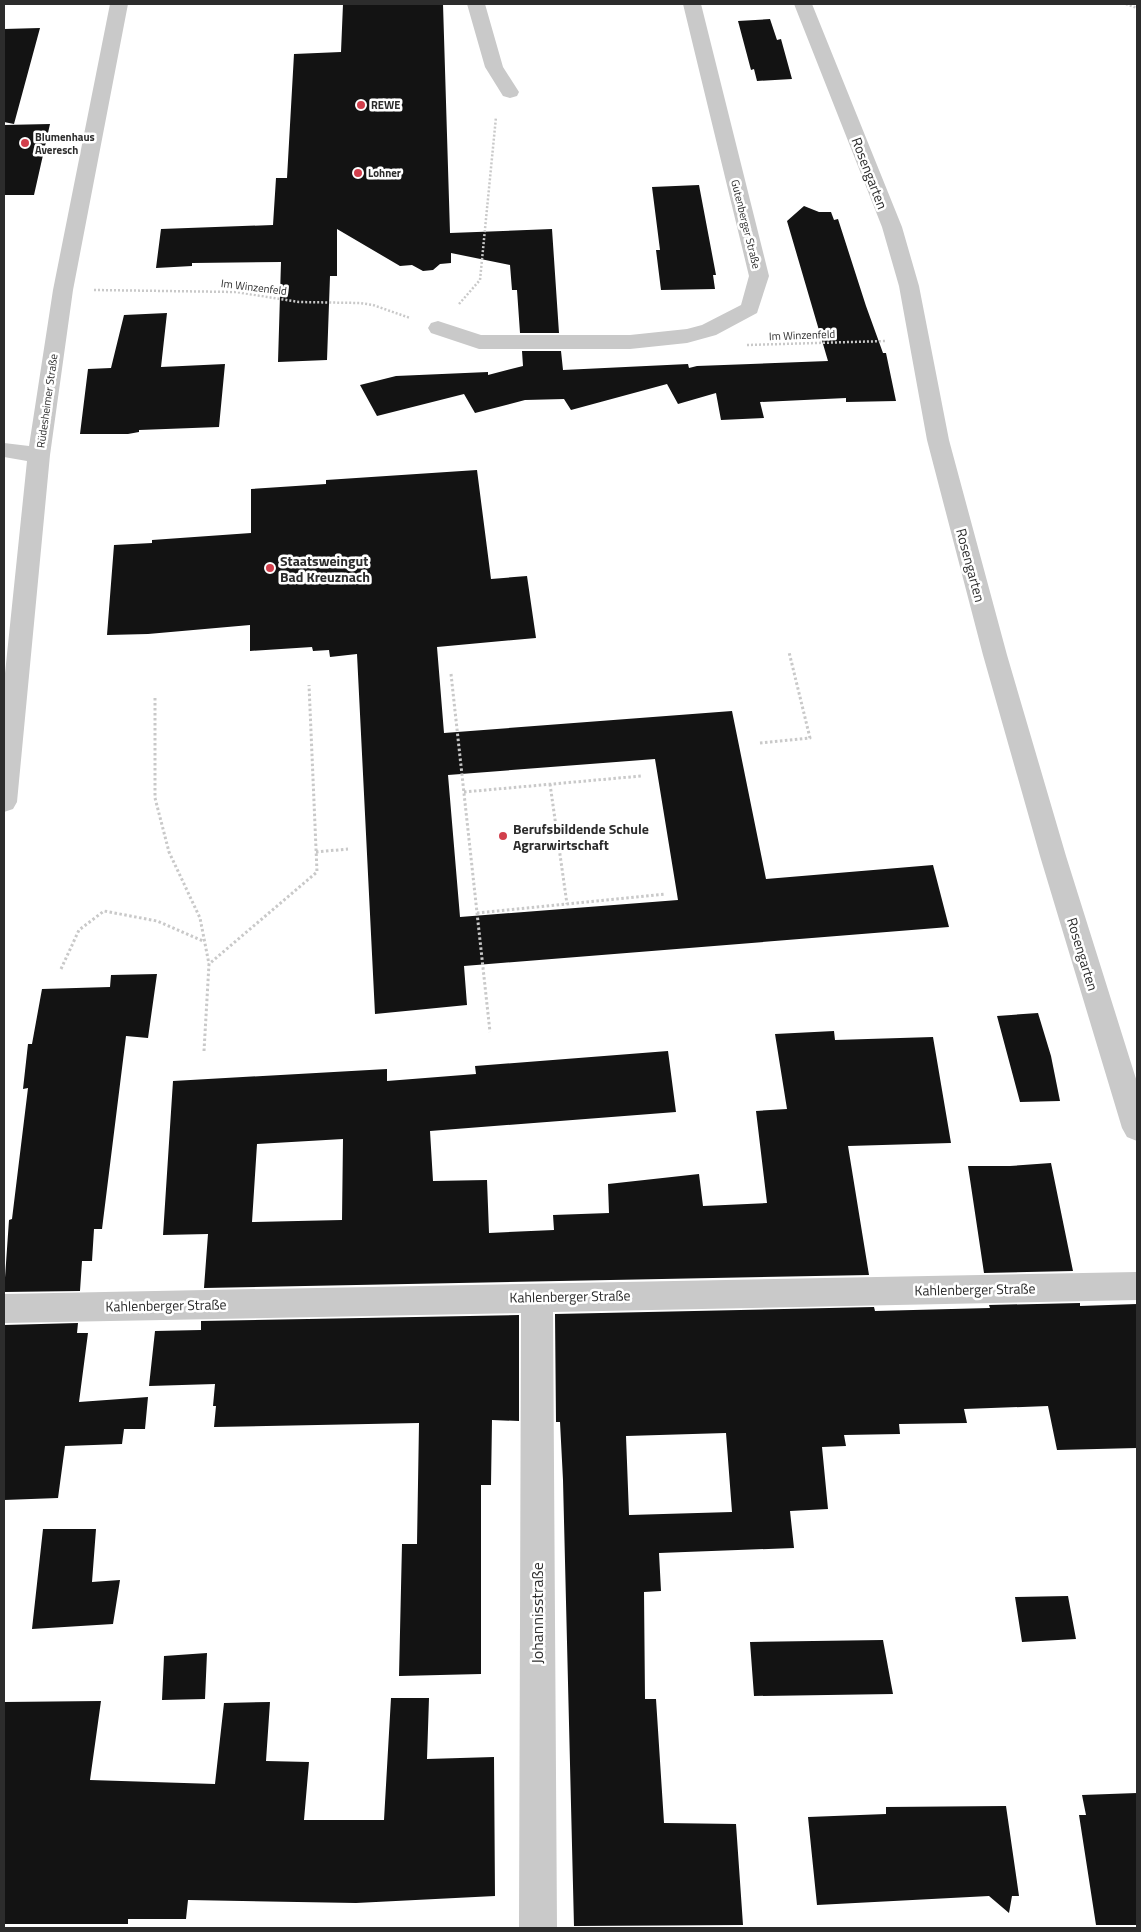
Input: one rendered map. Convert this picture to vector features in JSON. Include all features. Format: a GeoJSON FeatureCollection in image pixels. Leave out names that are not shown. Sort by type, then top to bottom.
{"type":"FeatureCollection","features":[{"type":"Feature","properties":{"kind":"street","name":"Rüdesheimer Straße"},"geometry":{"type":"LineString","coordinates":[[4,802],[39,455],[63,290],[119,4]]}},
{"type":"Feature","properties":{"kind":"street"},"geometry":{"type":"LineString","coordinates":[[476,4],[494,67],[510,92]]}},
{"type":"Feature","properties":{"kind":"street","name":"Gutenberger Straße"},"geometry":{"type":"LineString","coordinates":[[438,328],[479,342],[630,342],[687,336],[709,330],[750,308],[759,276],[692,4]]}},
{"type":"Feature","properties":{"kind":"street","name":"Rosengarten"},"geometry":{"type":"LineString","coordinates":[[803,4],[892,227],[909,286],[938,440],[995,655],[1053,856],[1137,1128]]}},
{"type":"Feature","properties":{"kind":"street"},"geometry":{"type":"LineString","coordinates":[[4,450],[39,455]]}},
{"type":"Feature","properties":{"kind":"street","name":"Kahlenberger Straße"},"geometry":{"type":"LineString","coordinates":[[4,1309],[1137,1286]]}},
{"type":"Feature","properties":{"kind":"street","name":"Johannisstraße"},"geometry":{"type":"LineString","coordinates":[[537,1297],[538,1928]]}},
{"type":"Feature","properties":{"kind":"path"},"geometry":{"type":"LineString","coordinates":[[1126,4],[1137,8]]}},
{"type":"Feature","properties":{"kind":"path"},"geometry":{"type":"LineString","coordinates":[[438,328],[480,280],[496,112],[510,92]]}},
{"type":"Feature","properties":{"kind":"path","name":"Im Winzenfeld"},"geometry":{"type":"LineString","coordinates":[[63,290],[236,292],[299,302],[360,303],[373,305],[438,328]]}},
{"type":"Feature","properties":{"kind":"path","name":"Im Winzenfeld"},"geometry":{"type":"LineString","coordinates":[[744,345],[919,340]]}},
{"type":"Feature","properties":{"kind":"path"},"geometry":{"type":"LineString","coordinates":[[760,743],[810,738],[789,652]]}},
{"type":"Feature","properties":{"kind":"path"},"geometry":{"type":"LineString","coordinates":[[451,674],[490,1032]]}},
{"type":"Feature","properties":{"kind":"path"},"geometry":{"type":"LineString","coordinates":[[208,964],[317,872],[309,685]]}},
{"type":"Feature","properties":{"kind":"path"},"geometry":{"type":"LineString","coordinates":[[155,698],[155,798],[169,852],[200,918],[208,964],[204,1051]]}},
{"type":"Feature","properties":{"kind":"path"},"geometry":{"type":"LineString","coordinates":[[464,792],[641,776]]}},
{"type":"Feature","properties":{"kind":"path"},"geometry":{"type":"LineString","coordinates":[[550,784],[567,904]]}},
{"type":"Feature","properties":{"kind":"path"},"geometry":{"type":"LineString","coordinates":[[316,852],[348,849]]}},
{"type":"Feature","properties":{"kind":"path"},"geometry":{"type":"LineString","coordinates":[[477,912],[666,894]]}},
{"type":"Feature","properties":{"kind":"path"},"geometry":{"type":"LineString","coordinates":[[61,969],[78,930],[104,911],[157,921],[204,942]]}},
{"type":"Feature","properties":{"kind":"building"},"geometry":{"type":"Polygon","coordinates":[[[343,4],[443,4],[450,233],[552,229],[559,333],[520,333],[517,290],[512,290],[510,265],[451,253],[451,263],[440,264],[433,270],[423,271],[412,265],[400,266],[337,229],[337,276],[330,276],[327,360],[278,362],[281,262],[192,263],[192,266],[156,268],[161,229],[273,225],[276,178],[287,178],[294,54],[341,52],[343,4]]]}},
{"type":"Feature","properties":{"kind":"building"},"geometry":{"type":"Polygon","coordinates":[[[770,19],[777,40],[781,39],[792,79],[757,81],[754,69],[751,70],[738,21],[770,19]]]}},
{"type":"Feature","properties":{"kind":"building"},"geometry":{"type":"Polygon","coordinates":[[[40,28],[14,124],[4,122],[4,29],[40,28]]]}},
{"type":"Feature","properties":{"kind":"building"},"geometry":{"type":"Polygon","coordinates":[[[50,124],[34,195],[4,195],[4,125],[50,124]]]}},
{"type":"Feature","properties":{"kind":"building"},"geometry":{"type":"Polygon","coordinates":[[[699,185],[716,275],[713,275],[715,289],[661,290],[656,250],[660,250],[652,187],[699,185]]]}},
{"type":"Feature","properties":{"kind":"building"},"geometry":{"type":"Polygon","coordinates":[[[804,206],[819,212],[831,212],[834,220],[838,219],[866,306],[883,353],[886,353],[896,401],[846,402],[846,398],[760,402],[764,418],[721,420],[716,393],[678,404],[667,384],[571,410],[564,399],[525,400],[475,413],[464,394],[377,416],[360,385],[396,376],[488,372],[488,375],[523,366],[522,351],[561,351],[563,370],[688,364],[689,368],[697,366],[828,361],[787,221],[804,206]]]}},
{"type":"Feature","properties":{"kind":"building"},"geometry":{"type":"Polygon","coordinates":[[[167,313],[161,367],[225,364],[219,427],[139,430],[139,432],[128,434],[80,434],[88,369],[111,368],[124,315],[167,313]]]}},
{"type":"Feature","properties":{"kind":"building"},"geometry":{"type":"Polygon","coordinates":[[[477,470],[491,579],[527,576],[536,638],[437,647],[444,733],[732,711],[766,879],[933,865],[949,927],[464,966],[467,1005],[375,1014],[357,654],[330,657],[329,650],[313,651],[312,647],[250,651],[250,625],[148,634],[107,635],[114,545],[152,543],[152,540],[251,533],[251,489],[326,484],[326,480],[477,470]],[[655,759],[448,775],[460,917],[678,900],[655,759]]]}},
{"type":"Feature","properties":{"kind":"building"},"geometry":{"type":"Polygon","coordinates":[[[157,974],[148,1038],[126,1036],[102,1229],[94,1229],[92,1261],[82,1261],[80,1291],[4,1292],[9,1220],[12,1219],[28,1088],[23,1089],[28,1044],[32,1044],[42,989],[110,987],[111,975],[157,974]]]}},
{"type":"Feature","properties":{"kind":"building"},"geometry":{"type":"Polygon","coordinates":[[[1038,1013],[1051,1056],[1060,1101],[1020,1102],[997,1016],[1038,1013]]]}},
{"type":"Feature","properties":{"kind":"building"},"geometry":{"type":"Polygon","coordinates":[[[834,1031],[835,1040],[933,1037],[951,1143],[848,1146],[869,1275],[204,1288],[208,1234],[163,1235],[173,1081],[387,1069],[387,1081],[476,1074],[475,1066],[668,1051],[676,1112],[430,1131],[433,1181],[487,1180],[489,1233],[554,1230],[553,1215],[609,1213],[608,1184],[699,1174],[703,1206],[767,1203],[756,1111],[787,1109],[775,1034],[834,1031]],[[343,1139],[257,1144],[252,1222],[342,1220],[343,1139]]]}},
{"type":"Feature","properties":{"kind":"building"},"geometry":{"type":"Polygon","coordinates":[[[1051,1163],[1073,1271],[984,1273],[968,1166],[1010,1166],[1051,1163]]]}},
{"type":"Feature","properties":{"kind":"building"},"geometry":{"type":"Polygon","coordinates":[[[1080,1303],[1080,1306],[1137,1304],[1137,1448],[1057,1450],[1048,1406],[964,1409],[967,1423],[899,1424],[900,1434],[844,1435],[846,1446],[822,1447],[828,1509],[790,1511],[794,1548],[659,1553],[661,1591],[644,1592],[645,1699],[656,1699],[664,1823],[736,1824],[743,1925],[574,1926],[563,1480],[560,1422],[556,1422],[555,1314],[874,1307],[875,1311],[990,1308],[989,1305],[1080,1303]],[[726,1433],[626,1436],[629,1515],[732,1512],[726,1433]]]}},
{"type":"Feature","properties":{"kind":"building"},"geometry":{"type":"Polygon","coordinates":[[[519,1315],[519,1421],[492,1420],[491,1485],[481,1485],[481,1674],[399,1676],[402,1544],[417,1544],[419,1423],[214,1427],[216,1406],[213,1406],[215,1384],[149,1386],[155,1331],[201,1330],[201,1321],[519,1315]]]}},
{"type":"Feature","properties":{"kind":"building"},"geometry":{"type":"Polygon","coordinates":[[[78,1323],[77,1333],[88,1333],[79,1402],[148,1397],[145,1429],[124,1429],[122,1444],[65,1446],[58,1498],[4,1500],[4,1325],[78,1323]]]}},
{"type":"Feature","properties":{"kind":"building"},"geometry":{"type":"Polygon","coordinates":[[[43,1529],[96,1529],[92,1582],[120,1580],[113,1624],[32,1629],[43,1529]]]}},
{"type":"Feature","properties":{"kind":"building"},"geometry":{"type":"Polygon","coordinates":[[[1068,1596],[1076,1639],[1022,1642],[1015,1597],[1068,1596]]]}},
{"type":"Feature","properties":{"kind":"building"},"geometry":{"type":"Polygon","coordinates":[[[883,1640],[893,1694],[754,1696],[750,1642],[883,1640]]]}},
{"type":"Feature","properties":{"kind":"building"},"geometry":{"type":"Polygon","coordinates":[[[207,1653],[205,1699],[162,1700],[164,1656],[207,1653]]]}},
{"type":"Feature","properties":{"kind":"building"},"geometry":{"type":"Polygon","coordinates":[[[391,1698],[429,1698],[427,1759],[494,1757],[495,1896],[356,1903],[188,1900],[186,1919],[128,1919],[128,1924],[4,1924],[4,1702],[101,1701],[90,1780],[215,1784],[224,1703],[270,1702],[266,1761],[309,1762],[304,1820],[384,1820],[391,1698]]]}},
{"type":"Feature","properties":{"kind":"building"},"geometry":{"type":"Polygon","coordinates":[[[1137,1793],[1137,1925],[1096,1925],[1079,1815],[1086,1815],[1082,1795],[1137,1793]]]}},
{"type":"Feature","properties":{"kind":"building"},"geometry":{"type":"Polygon","coordinates":[[[1006,1806],[1019,1896],[1012,1896],[1009,1913],[989,1896],[817,1905],[808,1817],[886,1814],[886,1807],[1006,1806]]]}},
{"type":"Feature","properties":{"kind":"place","name":"REWE"},"geometry":{"type":"Point","coordinates":[361,105]}},
{"type":"Feature","properties":{"kind":"place","name":"Blumenhaus Averesch"},"geometry":{"type":"Point","coordinates":[25,143]}},
{"type":"Feature","properties":{"kind":"place","name":"Lohner"},"geometry":{"type":"Point","coordinates":[358,173]}},
{"type":"Feature","properties":{"kind":"place","name":"Staatsweingut Bad Kreuznach"},"geometry":{"type":"Point","coordinates":[270,568]}},
{"type":"Feature","properties":{"kind":"place","name":"Berufsbildende Schule Agrarwirtschaft"},"geometry":{"type":"Point","coordinates":[503,836]}}]}
